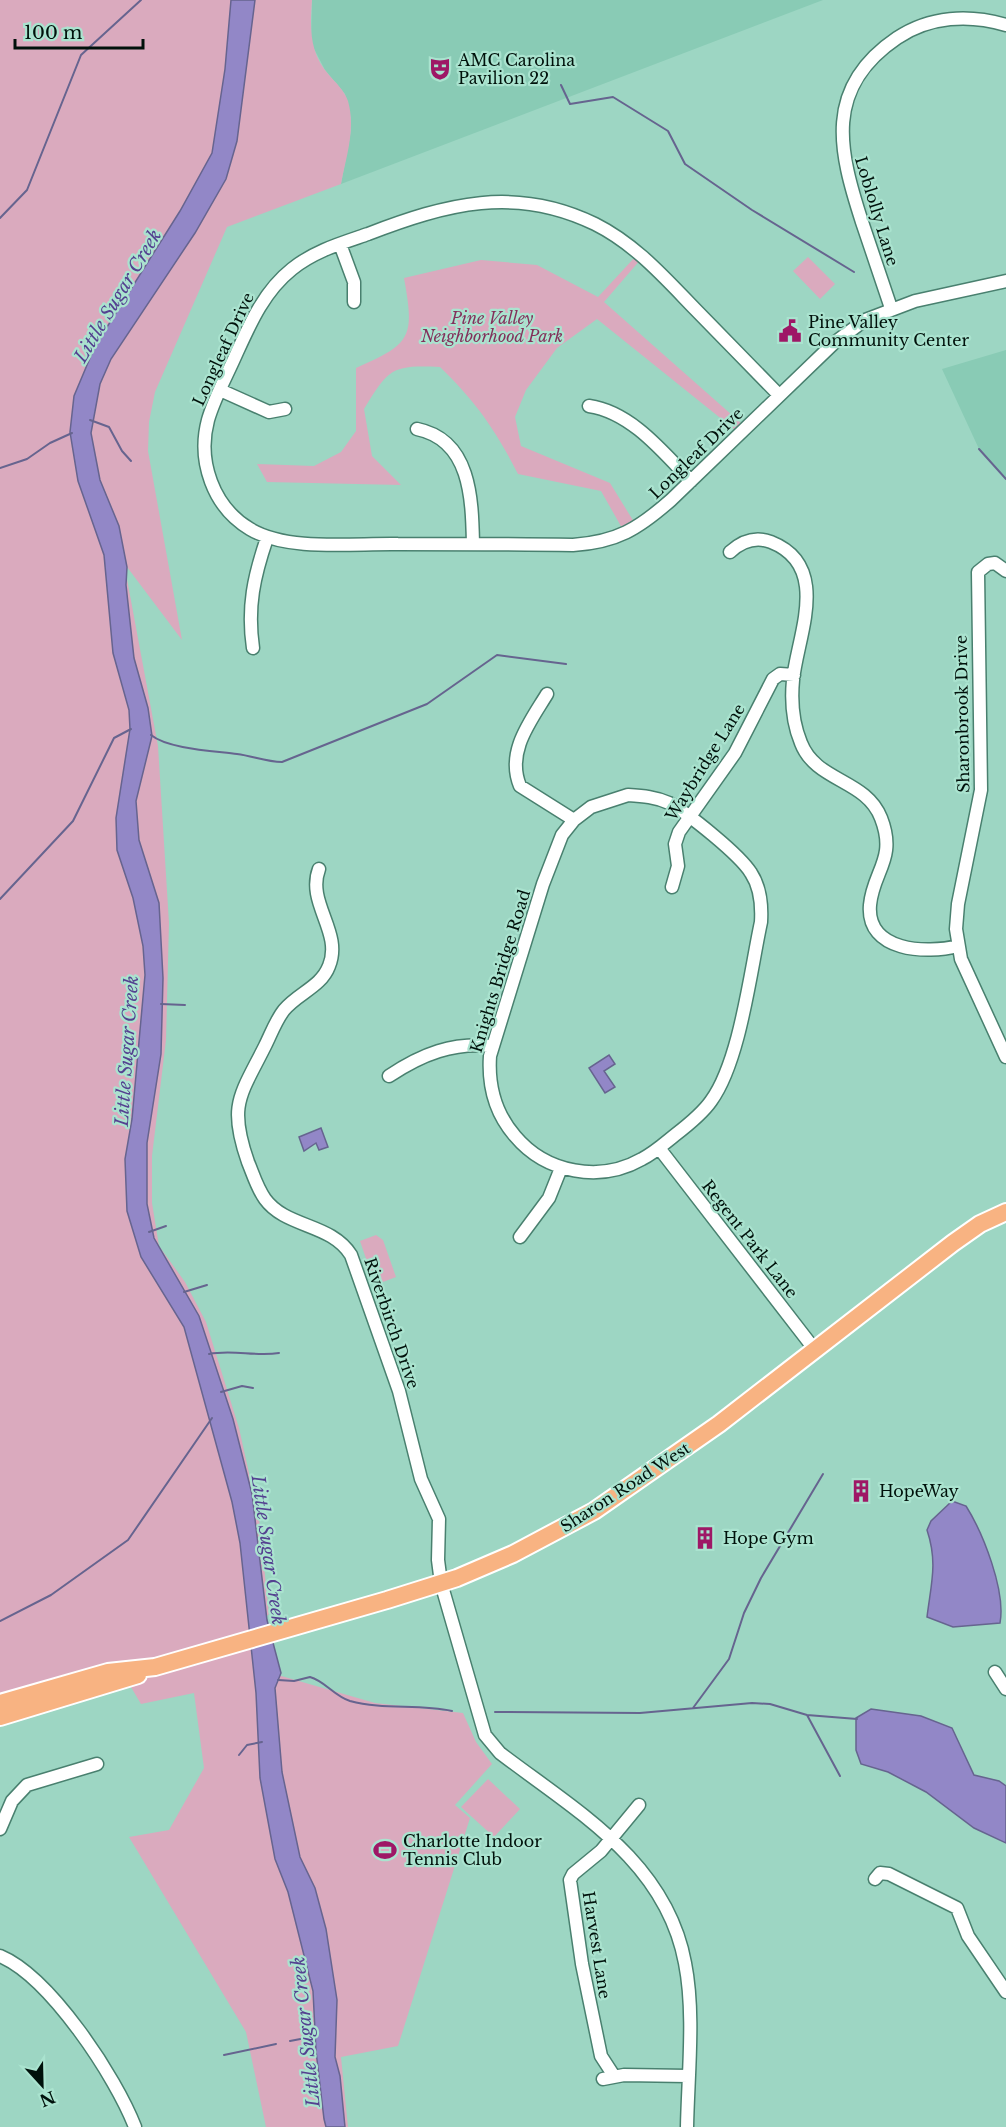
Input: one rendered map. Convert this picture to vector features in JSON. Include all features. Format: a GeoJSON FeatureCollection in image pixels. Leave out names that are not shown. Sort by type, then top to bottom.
{"type":"FeatureCollection","features":[{"type":"Feature","properties":{"kind":"main road","name":"Sharon Road West"},"geometry":{"type":"LineString","coordinates":[[0,1718],[117,1683],[155,1667],[441,1583],[513,1554],[594,1511],[719,1424],[970,1230],[1006,1212]]}},
{"type":"Feature","properties":{"kind":"main road","name":"Sharon Road West"},"geometry":{"type":"LineString","coordinates":[[0,1703],[108,1672],[155,1667]]}},
{"type":"Feature","properties":{"kind":"street","name":"Loblolly Lane"},"geometry":{"type":"LineString","coordinates":[[891,308],[846,172],[841,138],[847,103],[857,80],[878,54],[904,34],[919,26],[936,21],[970,18],[1006,25]]}},
{"type":"Feature","properties":{"kind":"street","name":"Longleaf Drive"},"geometry":{"type":"LineString","coordinates":[[779,395],[643,256],[614,234],[573,215],[516,202],[456,205],[420,214],[302,261],[273,287],[258,308],[220,390],[205,432],[204,447],[209,478],[231,514],[248,528],[267,538],[290,543],[573,545],[609,540],[643,524],[851,329],[891,308],[1006,281]]}},
{"type":"Feature","properties":{"kind":"street"},"geometry":{"type":"LineString","coordinates":[[340,244],[354,282],[354,302]]}},
{"type":"Feature","properties":{"kind":"street"},"geometry":{"type":"LineString","coordinates":[[220,390],[269,412],[285,409]]}},
{"type":"Feature","properties":{"kind":"street"},"geometry":{"type":"LineString","coordinates":[[589,406],[608,410],[632,425],[691,481]]}},
{"type":"Feature","properties":{"kind":"street"},"geometry":{"type":"LineString","coordinates":[[417,429],[434,432],[440,437],[463,468],[472,501],[473,544]]}},
{"type":"Feature","properties":{"kind":"street"},"geometry":{"type":"LineString","coordinates":[[253,648],[250,625],[252,586],[267,538]]}},
{"type":"Feature","properties":{"kind":"street"},"geometry":{"type":"LineString","coordinates":[[730,552],[742,543],[760,539],[782,548],[800,569],[807,594],[806,621],[794,675],[794,720],[804,750],[824,771],[864,793],[881,817],[886,850],[870,906],[876,929],[891,943],[908,949],[933,951],[958,946]]}},
{"type":"Feature","properties":{"kind":"street","name":"Sharonbrook Drive"},"geometry":{"type":"LineString","coordinates":[[1006,571],[995,563],[988,564],[978,572],[981,790],[957,912],[958,946],[970,981],[1006,1057]]}},
{"type":"Feature","properties":{"kind":"street","name":"Waybridge Lane"},"geometry":{"type":"LineString","coordinates":[[672,887],[678,866],[675,844],[746,734],[773,679],[780,674],[794,675]]}},
{"type":"Feature","properties":{"kind":"street"},"geometry":{"type":"LineString","coordinates":[[547,694],[516,749],[516,777],[520,786],[574,820]]}},
{"type":"Feature","properties":{"kind":"street","name":"Knights Bridge Road"},"geometry":{"type":"LineString","coordinates":[[628,795],[656,798],[675,807],[690,818],[737,856],[751,872],[761,896],[761,922],[726,1076],[710,1103],[698,1116],[640,1161],[609,1170],[576,1171],[561,1168],[532,1152],[504,1122],[491,1086],[492,1046],[556,848],[574,820],[604,801],[628,795]]}},
{"type":"Feature","properties":{"kind":"street","name":"Riverbirch Drive"},"geometry":{"type":"LineString","coordinates":[[320,869],[315,892],[332,941],[331,960],[324,976],[293,1001],[279,1017],[244,1087],[237,1115],[238,1131],[256,1184],[266,1201],[281,1212],[340,1240],[351,1255],[399,1391],[421,1479],[439,1519],[438,1560],[441,1583],[480,1725],[488,1740],[500,1753],[612,1838],[656,1888],[680,1942],[689,1998],[687,2127]]}},
{"type":"Feature","properties":{"kind":"street"},"geometry":{"type":"LineString","coordinates":[[389,1076],[419,1058],[440,1050],[464,1045],[492,1046]]}},
{"type":"Feature","properties":{"kind":"street","name":"Regent Park Lane"},"geometry":{"type":"LineString","coordinates":[[659,1148],[815,1350]]}},
{"type":"Feature","properties":{"kind":"street"},"geometry":{"type":"LineString","coordinates":[[520,1237],[546,1202],[561,1168]]}},
{"type":"Feature","properties":{"kind":"street"},"geometry":{"type":"LineString","coordinates":[[995,1672],[1006,1689]]}},
{"type":"Feature","properties":{"kind":"street"},"geometry":{"type":"LineString","coordinates":[[0,1829],[12,1801],[27,1785],[97,1764]]}},
{"type":"Feature","properties":{"kind":"street","name":"Harvest Lane"},"geometry":{"type":"LineString","coordinates":[[639,1805],[601,1851],[573,1874],[570,1880],[584,1973],[601,2056],[609,2078],[688,2076]]}},
{"type":"Feature","properties":{"kind":"street"},"geometry":{"type":"LineString","coordinates":[[876,1879],[880,1873],[889,1874],[957,1908],[968,1936],[1006,1992]]}},
{"type":"Feature","properties":{"kind":"street"},"geometry":{"type":"LineString","coordinates":[[0,1956],[30,1977],[77,2029],[117,2088],[135,2127]]}},
{"type":"Feature","properties":{"kind":"shaded area"},"geometry":{"type":"Polygon","coordinates":[[[231,0],[255,0],[237,141],[226,179],[195,233],[111,359],[100,384],[91,433],[100,480],[119,526],[127,567],[126,585],[134,658],[148,708],[152,736],[136,801],[139,840],[159,903],[163,978],[161,1054],[147,1143],[147,1204],[154,1238],[199,1316],[233,1419],[252,1494],[267,1620],[281,1673],[275,1688],[282,1772],[300,1857],[315,1888],[326,1929],[337,2000],[335,2057],[340,2076],[345,2127],[326,2127],[324,2119],[316,2051],[313,1991],[288,1892],[275,1859],[260,1778],[256,1693],[240,1543],[232,1502],[184,1327],[141,1257],[127,1211],[125,1159],[132,1119],[145,975],[143,946],[133,898],[117,850],[116,818],[130,729],[129,710],[113,653],[104,555],[78,481],[70,432],[74,396],[95,346],[180,211],[212,153],[225,69],[231,0]]]}},
{"type":"Feature","properties":{"kind":"shaded area"},"geometry":{"type":"Polygon","coordinates":[[[312,0],[823,0],[341,184],[351,131],[351,118],[345,94],[325,70],[311,43],[312,0]]]}},
{"type":"Feature","properties":{"kind":"shaded area"},"geometry":{"type":"Polygon","coordinates":[[[1006,350],[1006,479],[979,449],[942,369],[1006,350]]]}},
{"type":"Feature","properties":{"kind":"shaded area"},"geometry":{"type":"Polygon","coordinates":[[[609,1055],[615,1064],[604,1071],[615,1087],[605,1093],[589,1068],[609,1055]]]}},
{"type":"Feature","properties":{"kind":"shaded area"},"geometry":{"type":"Polygon","coordinates":[[[321,1128],[328,1147],[319,1150],[316,1143],[304,1151],[299,1137],[321,1128]]]}},
{"type":"Feature","properties":{"kind":"shaded area"},"geometry":{"type":"Polygon","coordinates":[[[952,1501],[966,1506],[986,1546],[1000,1595],[1000,1623],[953,1627],[927,1617],[933,1563],[927,1530],[931,1521],[952,1501]]]}},
{"type":"Feature","properties":{"kind":"shaded area"},"geometry":{"type":"Polygon","coordinates":[[[871,1709],[921,1716],[952,1728],[974,1775],[999,1781],[1006,1786],[1006,1843],[974,1828],[926,1792],[888,1772],[861,1764],[856,1750],[856,1718],[871,1709]]]}},
{"type":"Feature","properties":{"kind":"green space"},"geometry":{"type":"Polygon","coordinates":[[[0,0],[312,0],[311,30],[314,49],[322,66],[344,93],[350,111],[349,143],[341,184],[227,227],[155,392],[149,422],[148,451],[182,640],[124,563],[158,746],[169,923],[166,1040],[152,1156],[152,1203],[159,1246],[185,1282],[206,1322],[239,1428],[259,1518],[269,1614],[258,1624],[264,1671],[375,1703],[463,1713],[476,1742],[492,1764],[455,1805],[470,1818],[398,2046],[341,2057],[348,2127],[266,2127],[246,2032],[129,1837],[169,1830],[204,1768],[194,1693],[141,1704],[118,1665],[0,1695],[0,0]]]}},
{"type":"Feature","properties":{"kind":"green space","name":"Pine Valley Neighborhood Park"},"geometry":{"type":"Polygon","coordinates":[[[636,256],[641,259],[604,302],[741,423],[734,429],[597,319],[557,348],[526,390],[515,417],[521,446],[610,483],[634,522],[622,528],[601,491],[518,474],[484,417],[440,367],[411,367],[393,372],[386,377],[364,409],[372,456],[401,485],[267,482],[257,464],[314,466],[341,452],[356,431],[356,368],[388,352],[405,336],[409,314],[404,278],[481,260],[537,265],[598,297],[636,256]]]}},
{"type":"Feature","properties":{"kind":"green space"},"geometry":{"type":"Polygon","coordinates":[[[808,257],[835,284],[820,299],[793,271],[808,257]]]}},
{"type":"Feature","properties":{"kind":"green space"},"geometry":{"type":"Polygon","coordinates":[[[376,1235],[383,1240],[396,1277],[375,1285],[360,1241],[376,1235]]]}},
{"type":"Feature","properties":{"kind":"green space"},"geometry":{"type":"Polygon","coordinates":[[[488,1779],[520,1809],[494,1837],[461,1807],[488,1779]]]}},
{"type":"Feature","properties":{"kind":"waterway"},"geometry":{"type":"LineString","coordinates":[[0,218],[27,190],[81,55],[141,0]]}},
{"type":"Feature","properties":{"kind":"waterway"},"geometry":{"type":"LineString","coordinates":[[561,85],[570,104],[613,97],[668,131],[685,164],[752,210],[854,272]]}},
{"type":"Feature","properties":{"kind":"waterway"},"geometry":{"type":"LineString","coordinates":[[90,420],[109,427],[122,451],[131,461]]}},
{"type":"Feature","properties":{"kind":"waterway"},"geometry":{"type":"LineString","coordinates":[[0,468],[27,459],[50,443],[72,433]]}},
{"type":"Feature","properties":{"kind":"waterway"},"geometry":{"type":"LineString","coordinates":[[979,449],[1006,479]]}},
{"type":"Feature","properties":{"kind":"waterway"},"geometry":{"type":"LineString","coordinates":[[151,735],[159,740],[180,746],[282,762],[427,704],[497,655],[566,664]]}},
{"type":"Feature","properties":{"kind":"waterway"},"geometry":{"type":"LineString","coordinates":[[0,899],[73,821],[114,738],[131,729]]}},
{"type":"Feature","properties":{"kind":"waterway"},"geometry":{"type":"LineString","coordinates":[[161,1004],[185,1005]]}},
{"type":"Feature","properties":{"kind":"waterway"},"geometry":{"type":"LineString","coordinates":[[149,1232],[166,1226]]}},
{"type":"Feature","properties":{"kind":"waterway"},"geometry":{"type":"LineString","coordinates":[[184,1292],[207,1285]]}},
{"type":"Feature","properties":{"kind":"waterway"},"geometry":{"type":"LineString","coordinates":[[209,1354],[279,1353]]}},
{"type":"Feature","properties":{"kind":"waterway"},"geometry":{"type":"LineString","coordinates":[[221,1392],[242,1386],[253,1388]]}},
{"type":"Feature","properties":{"kind":"waterway"},"geometry":{"type":"LineString","coordinates":[[0,1621],[51,1595],[128,1540],[212,1418]]}},
{"type":"Feature","properties":{"kind":"waterway"},"geometry":{"type":"LineString","coordinates":[[693,1708],[729,1659],[744,1613],[761,1578],[823,1474]]}},
{"type":"Feature","properties":{"kind":"waterway"},"geometry":{"type":"LineString","coordinates":[[278,1680],[294,1681],[310,1677],[339,1696],[362,1704],[452,1711]]}},
{"type":"Feature","properties":{"kind":"waterway"},"geometry":{"type":"LineString","coordinates":[[495,1712],[640,1713],[752,1703],[770,1704],[807,1715],[857,1719]]}},
{"type":"Feature","properties":{"kind":"waterway"},"geometry":{"type":"LineString","coordinates":[[807,1715],[840,1776]]}},
{"type":"Feature","properties":{"kind":"waterway"},"geometry":{"type":"LineString","coordinates":[[239,1755],[247,1745],[262,1742]]}},
{"type":"Feature","properties":{"kind":"waterway","name":"Little Sugar Creek"},"geometry":{"type":"LineString","coordinates":[[290,2041],[316,2036]]}},
{"type":"Feature","properties":{"kind":"waterway"},"geometry":{"type":"LineString","coordinates":[[224,2055],[276,2044]]}},
{"type":"Feature","properties":{"kind":"place","name":"AMC Carolina Pavilion 22"},"geometry":{"type":"Point","coordinates":[440,69]}},
{"type":"Feature","properties":{"kind":"place","name":"Pine Valley Community Center"},"geometry":{"type":"Point","coordinates":[790,331]}},
{"type":"Feature","properties":{"kind":"place","name":"HopeWay"},"geometry":{"type":"Point","coordinates":[861,1491]}},
{"type":"Feature","properties":{"kind":"place","name":"Hope Gym"},"geometry":{"type":"Point","coordinates":[705,1538]}},
{"type":"Feature","properties":{"kind":"place","name":"Charlotte Indoor Tennis Club"},"geometry":{"type":"Point","coordinates":[385,1850]}}]}
